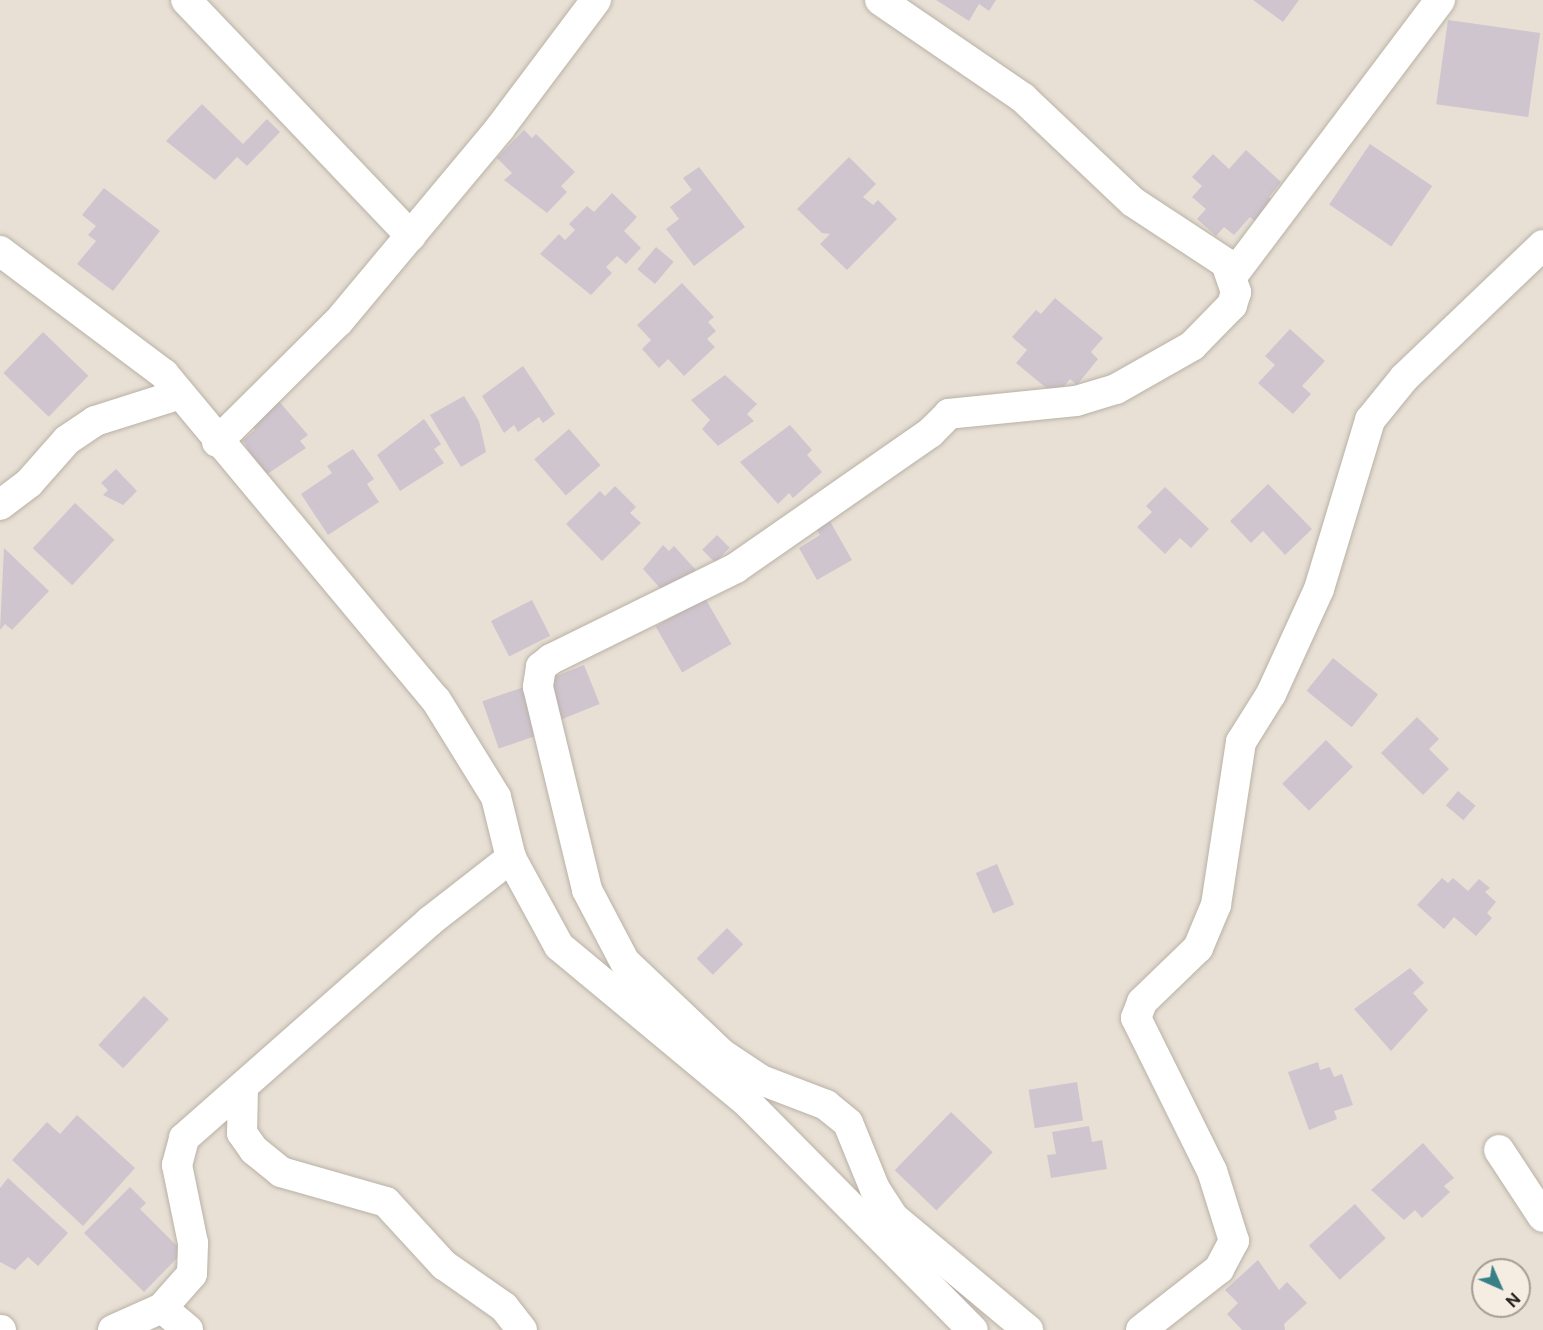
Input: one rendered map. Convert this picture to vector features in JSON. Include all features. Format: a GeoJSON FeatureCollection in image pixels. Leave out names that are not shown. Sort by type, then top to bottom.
{"type":"FeatureCollection","features":[{"type":"Feature","properties":{"kind":"street"},"geometry":{"type":"LineString","coordinates":[[186,0],[411,236]]}},
{"type":"Feature","properties":{"kind":"street"},"geometry":{"type":"LineString","coordinates":[[217,442],[303,360],[411,236],[596,0]]}},
{"type":"Feature","properties":{"kind":"street"},"geometry":{"type":"LineString","coordinates":[[880,0],[1023,98],[1133,202],[1176,235],[1216,256],[1233,275]]}},
{"type":"Feature","properties":{"kind":"street"},"geometry":{"type":"LineString","coordinates":[[1028,1330],[894,1218],[875,1189],[848,1123],[826,1105],[761,1080],[722,1054],[620,954],[587,890],[537,678],[551,659],[736,568],[930,433],[949,414],[1076,401],[1116,389],[1192,346],[1232,304],[1233,275],[1440,0]]}},
{"type":"Feature","properties":{"kind":"street"},"geometry":{"type":"LineString","coordinates":[[1141,1330],[1219,1269],[1234,1241],[1212,1171],[1136,1018],[1142,1002],[1198,948],[1216,905],[1241,742],[1271,694],[1319,589],[1370,420],[1405,377],[1543,245]]}},
{"type":"Feature","properties":{"kind":"street"},"geometry":{"type":"LineString","coordinates":[[0,251],[60,300],[103,324],[180,394],[217,442],[454,724],[496,797],[511,858],[559,946],[749,1104],[973,1330]]}},
{"type":"Feature","properties":{"kind":"street"},"geometry":{"type":"LineString","coordinates":[[0,505],[28,483],[67,440],[95,421],[180,394]]}},
{"type":"Feature","properties":{"kind":"street"},"geometry":{"type":"LineString","coordinates":[[113,1330],[162,1308],[192,1274],[195,1259],[177,1151],[243,1087],[430,921],[511,858]]}},
{"type":"Feature","properties":{"kind":"street"},"geometry":{"type":"LineString","coordinates":[[243,1087],[242,1133],[255,1150],[281,1172],[386,1202],[444,1265],[504,1307],[522,1330]]}},
{"type":"Feature","properties":{"kind":"street"},"geometry":{"type":"LineString","coordinates":[[1499,1150],[1543,1217]]}},
{"type":"Feature","properties":{"kind":"street"},"geometry":{"type":"LineString","coordinates":[[162,1308],[188,1330]]}},
{"type":"Feature","properties":{"kind":"building"},"geometry":{"type":"Polygon","coordinates":[[[936,0],[996,0],[989,11],[979,4],[969,21],[936,0]]]}},
{"type":"Feature","properties":{"kind":"building"},"geometry":{"type":"Polygon","coordinates":[[[1253,0],[1299,0],[1283,22],[1253,0]]]}},
{"type":"Feature","properties":{"kind":"building"},"geometry":{"type":"Polygon","coordinates":[[[1448,20],[1540,33],[1528,117],[1436,104],[1448,20]]]}},
{"type":"Feature","properties":{"kind":"building"},"geometry":{"type":"Polygon","coordinates":[[[202,104],[243,144],[267,119],[280,132],[247,166],[237,157],[215,180],[166,141],[202,104]]]}},
{"type":"Feature","properties":{"kind":"building"},"geometry":{"type":"Polygon","coordinates":[[[524,130],[532,138],[536,134],[575,172],[561,186],[567,192],[547,213],[504,180],[512,173],[497,158],[524,130]]]}},
{"type":"Feature","properties":{"kind":"building"},"geometry":{"type":"Polygon","coordinates":[[[1370,144],[1432,186],[1391,246],[1329,205],[1370,144]]]}},
{"type":"Feature","properties":{"kind":"building"},"geometry":{"type":"Polygon","coordinates":[[[1246,150],[1281,182],[1269,197],[1280,207],[1262,227],[1250,217],[1234,235],[1224,227],[1216,236],[1197,219],[1206,209],[1192,197],[1202,186],[1192,177],[1213,154],[1229,169],[1246,150]]]}},
{"type":"Feature","properties":{"kind":"building"},"geometry":{"type":"Polygon","coordinates":[[[849,157],[876,184],[863,197],[873,205],[878,200],[897,219],[847,270],[820,244],[830,234],[822,233],[797,209],[849,157]]]}},
{"type":"Feature","properties":{"kind":"building"},"geometry":{"type":"Polygon","coordinates":[[[699,167],[745,227],[694,266],[666,229],[679,219],[670,207],[692,190],[683,178],[699,167]]]}},
{"type":"Feature","properties":{"kind":"building"},"geometry":{"type":"Polygon","coordinates":[[[104,188],[160,231],[113,291],[77,264],[96,241],[88,235],[96,226],[82,215],[104,188]]]}},
{"type":"Feature","properties":{"kind":"building"},"geometry":{"type":"Polygon","coordinates":[[[612,193],[637,217],[624,231],[641,248],[626,264],[617,256],[606,267],[612,273],[591,295],[540,254],[559,234],[565,240],[575,230],[569,224],[587,206],[594,212],[612,193]]]}},
{"type":"Feature","properties":{"kind":"building"},"geometry":{"type":"Polygon","coordinates":[[[656,247],[674,262],[655,284],[637,269],[656,247]]]}},
{"type":"Feature","properties":{"kind":"building"},"geometry":{"type":"Polygon","coordinates":[[[682,283],[714,317],[708,322],[716,331],[707,339],[715,347],[684,376],[668,359],[659,368],[642,349],[651,340],[637,325],[682,283]]]}},
{"type":"Feature","properties":{"kind":"building"},"geometry":{"type":"Polygon","coordinates":[[[1055,298],[1103,338],[1091,352],[1098,359],[1077,385],[1070,379],[1056,396],[1016,363],[1027,350],[1012,337],[1036,310],[1041,314],[1055,298]]]}},
{"type":"Feature","properties":{"kind":"building"},"geometry":{"type":"Polygon","coordinates":[[[1290,329],[1325,361],[1302,386],[1311,394],[1293,414],[1258,383],[1275,365],[1265,356],[1290,329]]]}},
{"type":"Feature","properties":{"kind":"building"},"geometry":{"type":"Polygon","coordinates":[[[43,332],[88,376],[49,417],[3,373],[43,332]]]}},
{"type":"Feature","properties":{"kind":"building"},"geometry":{"type":"Polygon","coordinates":[[[523,366],[555,414],[543,423],[539,417],[518,432],[514,425],[504,433],[482,396],[523,366]]]}},
{"type":"Feature","properties":{"kind":"building"},"geometry":{"type":"Polygon","coordinates":[[[725,375],[757,404],[747,414],[754,421],[718,446],[702,429],[710,420],[691,400],[725,375]]]}},
{"type":"Feature","properties":{"kind":"building"},"geometry":{"type":"Polygon","coordinates":[[[464,396],[479,421],[486,452],[461,467],[430,415],[464,396]]]}},
{"type":"Feature","properties":{"kind":"building"},"geometry":{"type":"Polygon","coordinates":[[[277,399],[308,435],[300,441],[306,448],[263,477],[243,440],[255,430],[249,423],[277,399]]]}},
{"type":"Feature","properties":{"kind":"building"},"geometry":{"type":"Polygon","coordinates":[[[424,419],[441,444],[434,449],[444,463],[400,491],[377,455],[424,419]]]}},
{"type":"Feature","properties":{"kind":"building"},"geometry":{"type":"Polygon","coordinates":[[[790,425],[812,450],[807,455],[822,472],[793,498],[789,493],[778,504],[740,462],[790,425]]]}},
{"type":"Feature","properties":{"kind":"building"},"geometry":{"type":"Polygon","coordinates":[[[569,429],[600,465],[566,495],[534,459],[569,429]]]}},
{"type":"Feature","properties":{"kind":"building"},"geometry":{"type":"Polygon","coordinates":[[[353,449],[374,479],[367,484],[379,502],[328,535],[301,494],[332,473],[327,466],[353,449]]]}},
{"type":"Feature","properties":{"kind":"building"},"geometry":{"type":"Polygon","coordinates":[[[116,469],[137,491],[123,505],[103,495],[108,490],[101,483],[116,469]]]}},
{"type":"Feature","properties":{"kind":"building"},"geometry":{"type":"Polygon","coordinates":[[[1268,484],[1312,529],[1285,555],[1263,531],[1251,543],[1230,521],[1268,484]]]}},
{"type":"Feature","properties":{"kind":"building"},"geometry":{"type":"Polygon","coordinates":[[[615,486],[636,507],[630,513],[641,523],[602,561],[566,524],[600,491],[605,496],[615,486]]]}},
{"type":"Feature","properties":{"kind":"building"},"geometry":{"type":"Polygon","coordinates":[[[1165,487],[1209,529],[1191,548],[1180,538],[1165,554],[1137,527],[1152,512],[1146,506],[1165,487]]]}},
{"type":"Feature","properties":{"kind":"building"},"geometry":{"type":"Polygon","coordinates":[[[75,503],[114,540],[72,585],[33,548],[75,503]]]}},
{"type":"Feature","properties":{"kind":"building"},"geometry":{"type":"Polygon","coordinates":[[[827,516],[852,560],[817,580],[799,548],[820,535],[813,524],[827,516]]]}},
{"type":"Feature","properties":{"kind":"building"},"geometry":{"type":"Polygon","coordinates":[[[717,535],[730,548],[715,563],[702,550],[717,535]]]}},
{"type":"Feature","properties":{"kind":"building"},"geometry":{"type":"Polygon","coordinates":[[[663,545],[669,551],[674,546],[696,570],[667,596],[643,569],[663,545]]]}},
{"type":"Feature","properties":{"kind":"building"},"geometry":{"type":"Polygon","coordinates":[[[4,548],[49,591],[12,630],[5,624],[0,630],[4,548]]]}},
{"type":"Feature","properties":{"kind":"building"},"geometry":{"type":"Polygon","coordinates":[[[705,598],[732,644],[682,672],[656,626],[705,598]]]}},
{"type":"Feature","properties":{"kind":"building"},"geometry":{"type":"Polygon","coordinates":[[[532,600],[550,636],[509,657],[491,621],[532,600]]]}},
{"type":"Feature","properties":{"kind":"building"},"geometry":{"type":"Polygon","coordinates":[[[1333,658],[1378,695],[1352,727],[1307,691],[1333,658]]]}},
{"type":"Feature","properties":{"kind":"building"},"geometry":{"type":"Polygon","coordinates":[[[584,665],[600,704],[562,719],[546,680],[584,665]]]}},
{"type":"Feature","properties":{"kind":"building"},"geometry":{"type":"Polygon","coordinates":[[[524,687],[540,734],[499,749],[482,701],[524,687]]]}},
{"type":"Feature","properties":{"kind":"building"},"geometry":{"type":"Polygon","coordinates":[[[1417,717],[1439,739],[1429,749],[1449,769],[1423,795],[1381,753],[1417,717]]]}},
{"type":"Feature","properties":{"kind":"building"},"geometry":{"type":"Polygon","coordinates":[[[1326,740],[1353,767],[1309,811],[1282,784],[1326,740]]]}},
{"type":"Feature","properties":{"kind":"building"},"geometry":{"type":"Polygon","coordinates":[[[1458,791],[1476,806],[1463,820],[1446,806],[1458,791]]]}},
{"type":"Feature","properties":{"kind":"building"},"geometry":{"type":"Polygon","coordinates":[[[997,864],[1014,905],[993,913],[976,873],[997,864]]]}},
{"type":"Feature","properties":{"kind":"building"},"geometry":{"type":"Polygon","coordinates":[[[1442,878],[1448,883],[1453,878],[1468,891],[1479,879],[1490,888],[1485,892],[1496,902],[1487,913],[1492,918],[1476,936],[1454,917],[1444,929],[1417,905],[1442,878]]]}},
{"type":"Feature","properties":{"kind":"building"},"geometry":{"type":"Polygon","coordinates":[[[727,928],[743,944],[713,975],[697,958],[727,928]]]}},
{"type":"Feature","properties":{"kind":"building"},"geometry":{"type":"Polygon","coordinates":[[[1410,968],[1424,983],[1413,993],[1428,1010],[1391,1051],[1354,1009],[1410,968]]]}},
{"type":"Feature","properties":{"kind":"building"},"geometry":{"type":"Polygon","coordinates":[[[144,996],[169,1019],[123,1068],[98,1045],[144,996]]]}},
{"type":"Feature","properties":{"kind":"building"},"geometry":{"type":"Polygon","coordinates":[[[1318,1062],[1320,1070],[1330,1067],[1334,1077],[1342,1074],[1353,1105],[1334,1111],[1337,1119],[1309,1130],[1288,1072],[1318,1062]]]}},
{"type":"Feature","properties":{"kind":"building"},"geometry":{"type":"Polygon","coordinates":[[[1077,1082],[1083,1121],[1035,1128],[1029,1090],[1077,1082]]]}},
{"type":"Feature","properties":{"kind":"building"},"geometry":{"type":"Polygon","coordinates":[[[951,1112],[993,1152],[936,1211],[895,1170],[951,1112]]]}},
{"type":"Feature","properties":{"kind":"building"},"geometry":{"type":"Polygon","coordinates":[[[77,1115],[135,1168],[83,1226],[12,1160],[47,1122],[60,1134],[77,1115]]]}},
{"type":"Feature","properties":{"kind":"building"},"geometry":{"type":"Polygon","coordinates":[[[1089,1126],[1092,1142],[1102,1140],[1107,1169],[1051,1178],[1047,1155],[1056,1154],[1052,1132],[1089,1126]]]}},
{"type":"Feature","properties":{"kind":"building"},"geometry":{"type":"Polygon","coordinates":[[[1423,1143],[1454,1178],[1444,1186],[1450,1192],[1422,1218],[1415,1210],[1404,1220],[1371,1190],[1423,1143]]]}},
{"type":"Feature","properties":{"kind":"building"},"geometry":{"type":"Polygon","coordinates":[[[8,1178],[68,1233],[38,1266],[28,1257],[15,1270],[0,1262],[0,1188],[8,1178]]]}},
{"type":"Feature","properties":{"kind":"building"},"geometry":{"type":"Polygon","coordinates":[[[130,1187],[146,1203],[140,1209],[183,1252],[144,1292],[84,1233],[130,1187]]]}},
{"type":"Feature","properties":{"kind":"building"},"geometry":{"type":"Polygon","coordinates":[[[1355,1204],[1386,1238],[1340,1280],[1309,1245],[1355,1204]]]}},
{"type":"Feature","properties":{"kind":"building"},"geometry":{"type":"Polygon","coordinates":[[[1258,1260],[1279,1290],[1287,1282],[1307,1303],[1284,1324],[1285,1330],[1242,1330],[1227,1314],[1238,1303],[1225,1290],[1258,1260]]]}}]}
